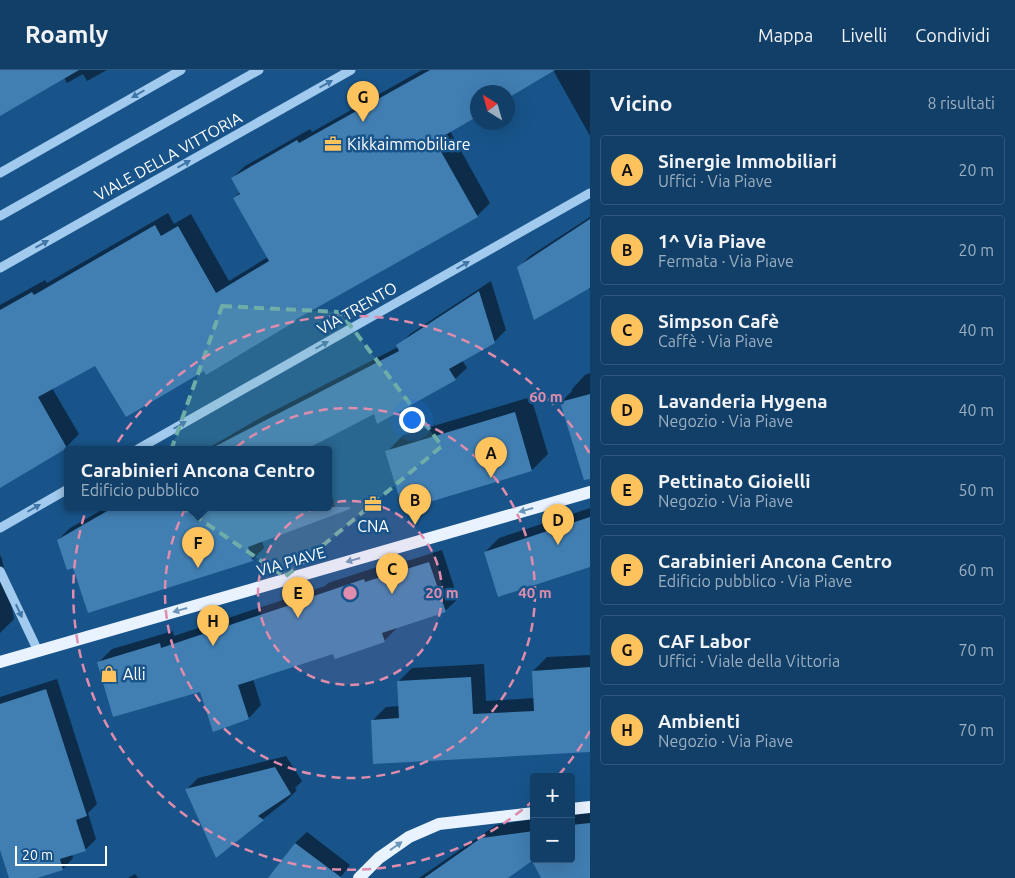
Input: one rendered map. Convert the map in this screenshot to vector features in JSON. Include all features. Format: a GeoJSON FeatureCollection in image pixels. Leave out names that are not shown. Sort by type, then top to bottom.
{"type":"FeatureCollection","features":[{"type":"Feature","properties":{"kind":"main road","name":"VIA PIAVE"},"geometry":{"type":"LineString","coordinates":[[0,662],[590,492]]}},
{"type":"Feature","properties":{"kind":"main road"},"geometry":{"type":"LineString","coordinates":[[575,809],[590,807]]}},
{"type":"Feature","properties":{"kind":"main road"},"geometry":{"type":"LineString","coordinates":[[360,878],[378,858],[409,837],[440,824],[530,813]]}},
{"type":"Feature","properties":{"kind":"street"},"geometry":{"type":"LineString","coordinates":[[0,173],[180,70]]}},
{"type":"Feature","properties":{"kind":"street","name":"VIALE DELLA VITTORIA"},"geometry":{"type":"LineString","coordinates":[[0,216],[259,70]]}},
{"type":"Feature","properties":{"kind":"street","name":"VIALE DELLA VITTORIA"},"geometry":{"type":"LineString","coordinates":[[0,268],[351,70]]}},
{"type":"Feature","properties":{"kind":"street","name":"VIA TRENTO"},"geometry":{"type":"LineString","coordinates":[[143,446],[590,193]]}},
{"type":"Feature","properties":{"kind":"street"},"geometry":{"type":"LineString","coordinates":[[0,528],[64,491]]}},
{"type":"Feature","properties":{"kind":"street"},"geometry":{"type":"LineString","coordinates":[[0,570],[38,651]]}},
{"type":"Feature","properties":{"kind":"highlighted area"},"geometry":{"type":"Polygon","coordinates":[[[222,306],[340,312],[442,446],[285,577],[157,490],[222,306]]]}},
{"type":"Feature","properties":{"kind":"building"},"geometry":{"type":"Polygon","coordinates":[[[0,70],[79,70],[0,116],[0,70]]]}},
{"type":"Feature","properties":{"kind":"building"},"geometry":{"type":"Polygon","coordinates":[[[430,70],[555,70],[515,94],[515,85],[470,85],[470,121],[435,141],[478,217],[295,320],[206,375],[204,371],[126,417],[95,366],[38,397],[66,446],[64,446],[64,450],[0,488],[0,310],[32,292],[34,295],[155,225],[161,236],[178,226],[216,293],[269,261],[233,198],[240,194],[231,178],[297,140],[299,143],[430,70]]]}},
{"type":"Feature","properties":{"kind":"building"},"geometry":{"type":"Polygon","coordinates":[[[590,219],[590,288],[534,320],[517,267],[590,219]]]}},
{"type":"Feature","properties":{"kind":"building"},"geometry":{"type":"Polygon","coordinates":[[[479,291],[495,343],[449,369],[456,380],[377,424],[374,414],[313,446],[216,446],[399,351],[396,345],[479,291]]]}},
{"type":"Feature","properties":{"kind":"building"},"geometry":{"type":"Polygon","coordinates":[[[590,394],[590,479],[584,480],[560,402],[590,394]]]}},
{"type":"Feature","properties":{"kind":"building"},"geometry":{"type":"Polygon","coordinates":[[[515,412],[532,471],[403,510],[385,451],[515,412]]]}},
{"type":"Feature","properties":{"kind":"building"},"geometry":{"type":"Polygon","coordinates":[[[332,507],[350,507],[350,509],[248,547],[253,561],[88,613],[73,568],[67,570],[57,540],[107,511],[332,511],[332,507]]]}},
{"type":"Feature","properties":{"kind":"building"},"geometry":{"type":"Polygon","coordinates":[[[590,517],[590,567],[498,597],[484,552],[590,517]]]}},
{"type":"Feature","properties":{"kind":"building"},"geometry":{"type":"Polygon","coordinates":[[[429,562],[446,612],[382,633],[385,642],[335,659],[333,654],[238,685],[249,719],[213,732],[200,692],[113,717],[97,662],[160,643],[161,648],[364,579],[365,582],[429,562]]]}},
{"type":"Feature","properties":{"kind":"building"},"geometry":{"type":"Polygon","coordinates":[[[590,667],[590,752],[373,764],[371,720],[399,718],[397,681],[471,677],[473,714],[534,711],[532,671],[590,667]]]}},
{"type":"Feature","properties":{"kind":"building"},"geometry":{"type":"Polygon","coordinates":[[[46,689],[87,816],[76,820],[86,851],[60,859],[63,870],[37,878],[9,878],[0,850],[0,704],[46,689]]]}},
{"type":"Feature","properties":{"kind":"building"},"geometry":{"type":"Polygon","coordinates":[[[275,767],[291,794],[258,816],[264,820],[216,858],[185,789],[275,767]]]}},
{"type":"Feature","properties":{"kind":"building"},"geometry":{"type":"Polygon","coordinates":[[[590,823],[590,878],[541,878],[533,863],[575,863],[575,825],[590,823]]]}},
{"type":"Feature","properties":{"kind":"building"},"geometry":{"type":"Polygon","coordinates":[[[530,832],[530,862],[508,878],[424,878],[481,838],[530,832]]]}},
{"type":"Feature","properties":{"kind":"building"},"geometry":{"type":"Polygon","coordinates":[[[295,843],[342,878],[268,878],[295,843]]]}},
{"type":"Feature","properties":{"kind":"place","name":"CAF Labor"},"geometry":{"type":"Point","coordinates":[363,122]}},
{"type":"Feature","properties":{"kind":"place","name":"Kikkaimmobiliare"},"geometry":{"type":"Point","coordinates":[333,144]}},
{"type":"Feature","properties":{"kind":"place","name":"Sinergie Immobiliari"},"geometry":{"type":"Point","coordinates":[491,478]}},
{"type":"Feature","properties":{"kind":"place","name":"CNA"},"geometry":{"type":"Point","coordinates":[373,504]}},
{"type":"Feature","properties":{"kind":"place","name":"1^ Via Piave"},"geometry":{"type":"Point","coordinates":[415,525]}},
{"type":"Feature","properties":{"kind":"place","name":"Lavanderia Hygena"},"geometry":{"type":"Point","coordinates":[558,545]}},
{"type":"Feature","properties":{"kind":"place","name":"Carabinieri Ancona Centro"},"geometry":{"type":"Point","coordinates":[198,568]}},
{"type":"Feature","properties":{"kind":"place","name":"Simpson Cafè"},"geometry":{"type":"Point","coordinates":[392,594]}},
{"type":"Feature","properties":{"kind":"place","name":"Pettinato Gioielli"},"geometry":{"type":"Point","coordinates":[298,618]}},
{"type":"Feature","properties":{"kind":"place","name":"Ambienti"},"geometry":{"type":"Point","coordinates":[213,646]}},
{"type":"Feature","properties":{"kind":"place","name":"Alli"},"geometry":{"type":"Point","coordinates":[109,674]}}]}
